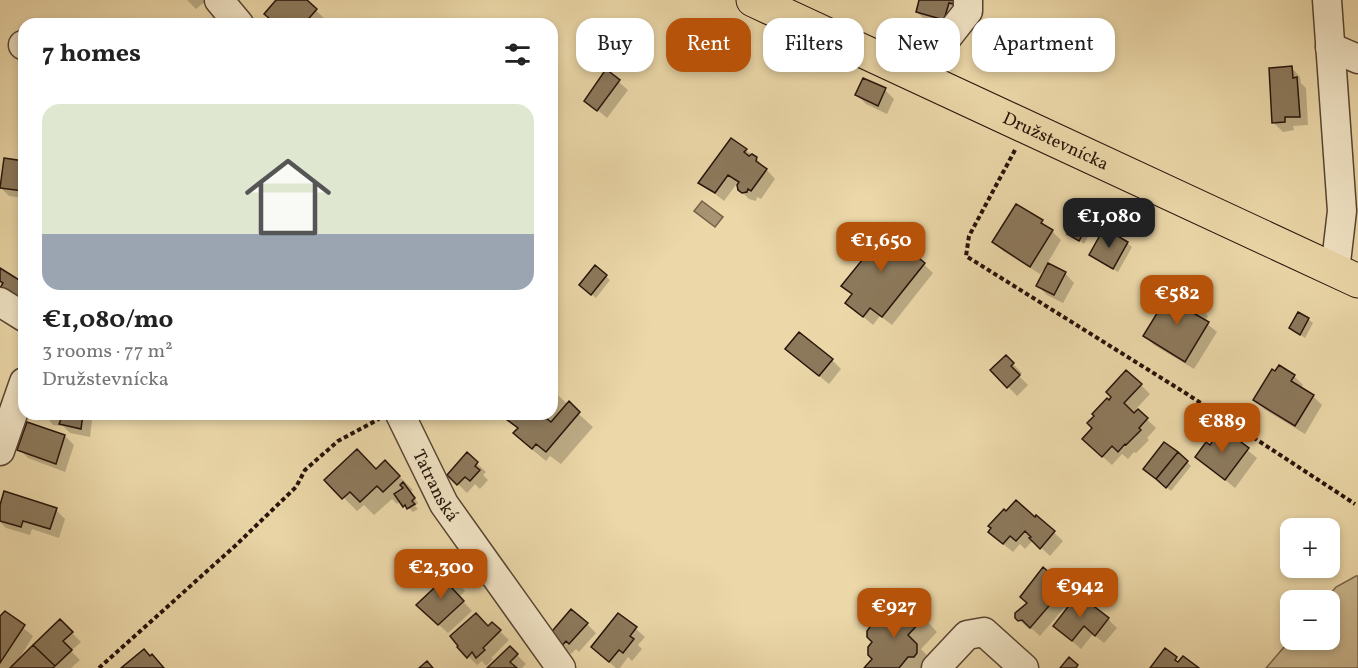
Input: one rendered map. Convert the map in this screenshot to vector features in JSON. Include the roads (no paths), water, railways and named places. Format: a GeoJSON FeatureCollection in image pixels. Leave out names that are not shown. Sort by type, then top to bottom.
{"type":"FeatureCollection","features":[{"type":"Feature","properties":{"kind":"main road","name":"Družstevnícka"},"geometry":{"type":"LineString","coordinates":[[769,4],[1026,128],[1347,276]]}},
{"type":"Feature","properties":{"kind":"street"},"geometry":{"type":"LineString","coordinates":[[219,0],[234,18]]}},
{"type":"Feature","properties":{"kind":"street"},"geometry":{"type":"LineString","coordinates":[[917,76],[968,11],[968,0]]}},
{"type":"Feature","properties":{"kind":"street"},"geometry":{"type":"LineString","coordinates":[[1327,0],[1347,276]]}},
{"type":"Feature","properties":{"kind":"street"},"geometry":{"type":"LineString","coordinates":[[1330,47],[1358,59]]}},
{"type":"Feature","properties":{"kind":"street"},"geometry":{"type":"LineString","coordinates":[[0,302],[18,313]]}},
{"type":"Feature","properties":{"kind":"street"},"geometry":{"type":"LineString","coordinates":[[0,451],[18,399]]}},
{"type":"Feature","properties":{"kind":"street","name":"Tatranská"},"geometry":{"type":"LineString","coordinates":[[403,420],[444,504],[561,668]]}},
{"type":"Feature","properties":{"kind":"street"},"geometry":{"type":"LineString","coordinates":[[936,668],[967,635],[984,632],[1024,668]]}}]}
